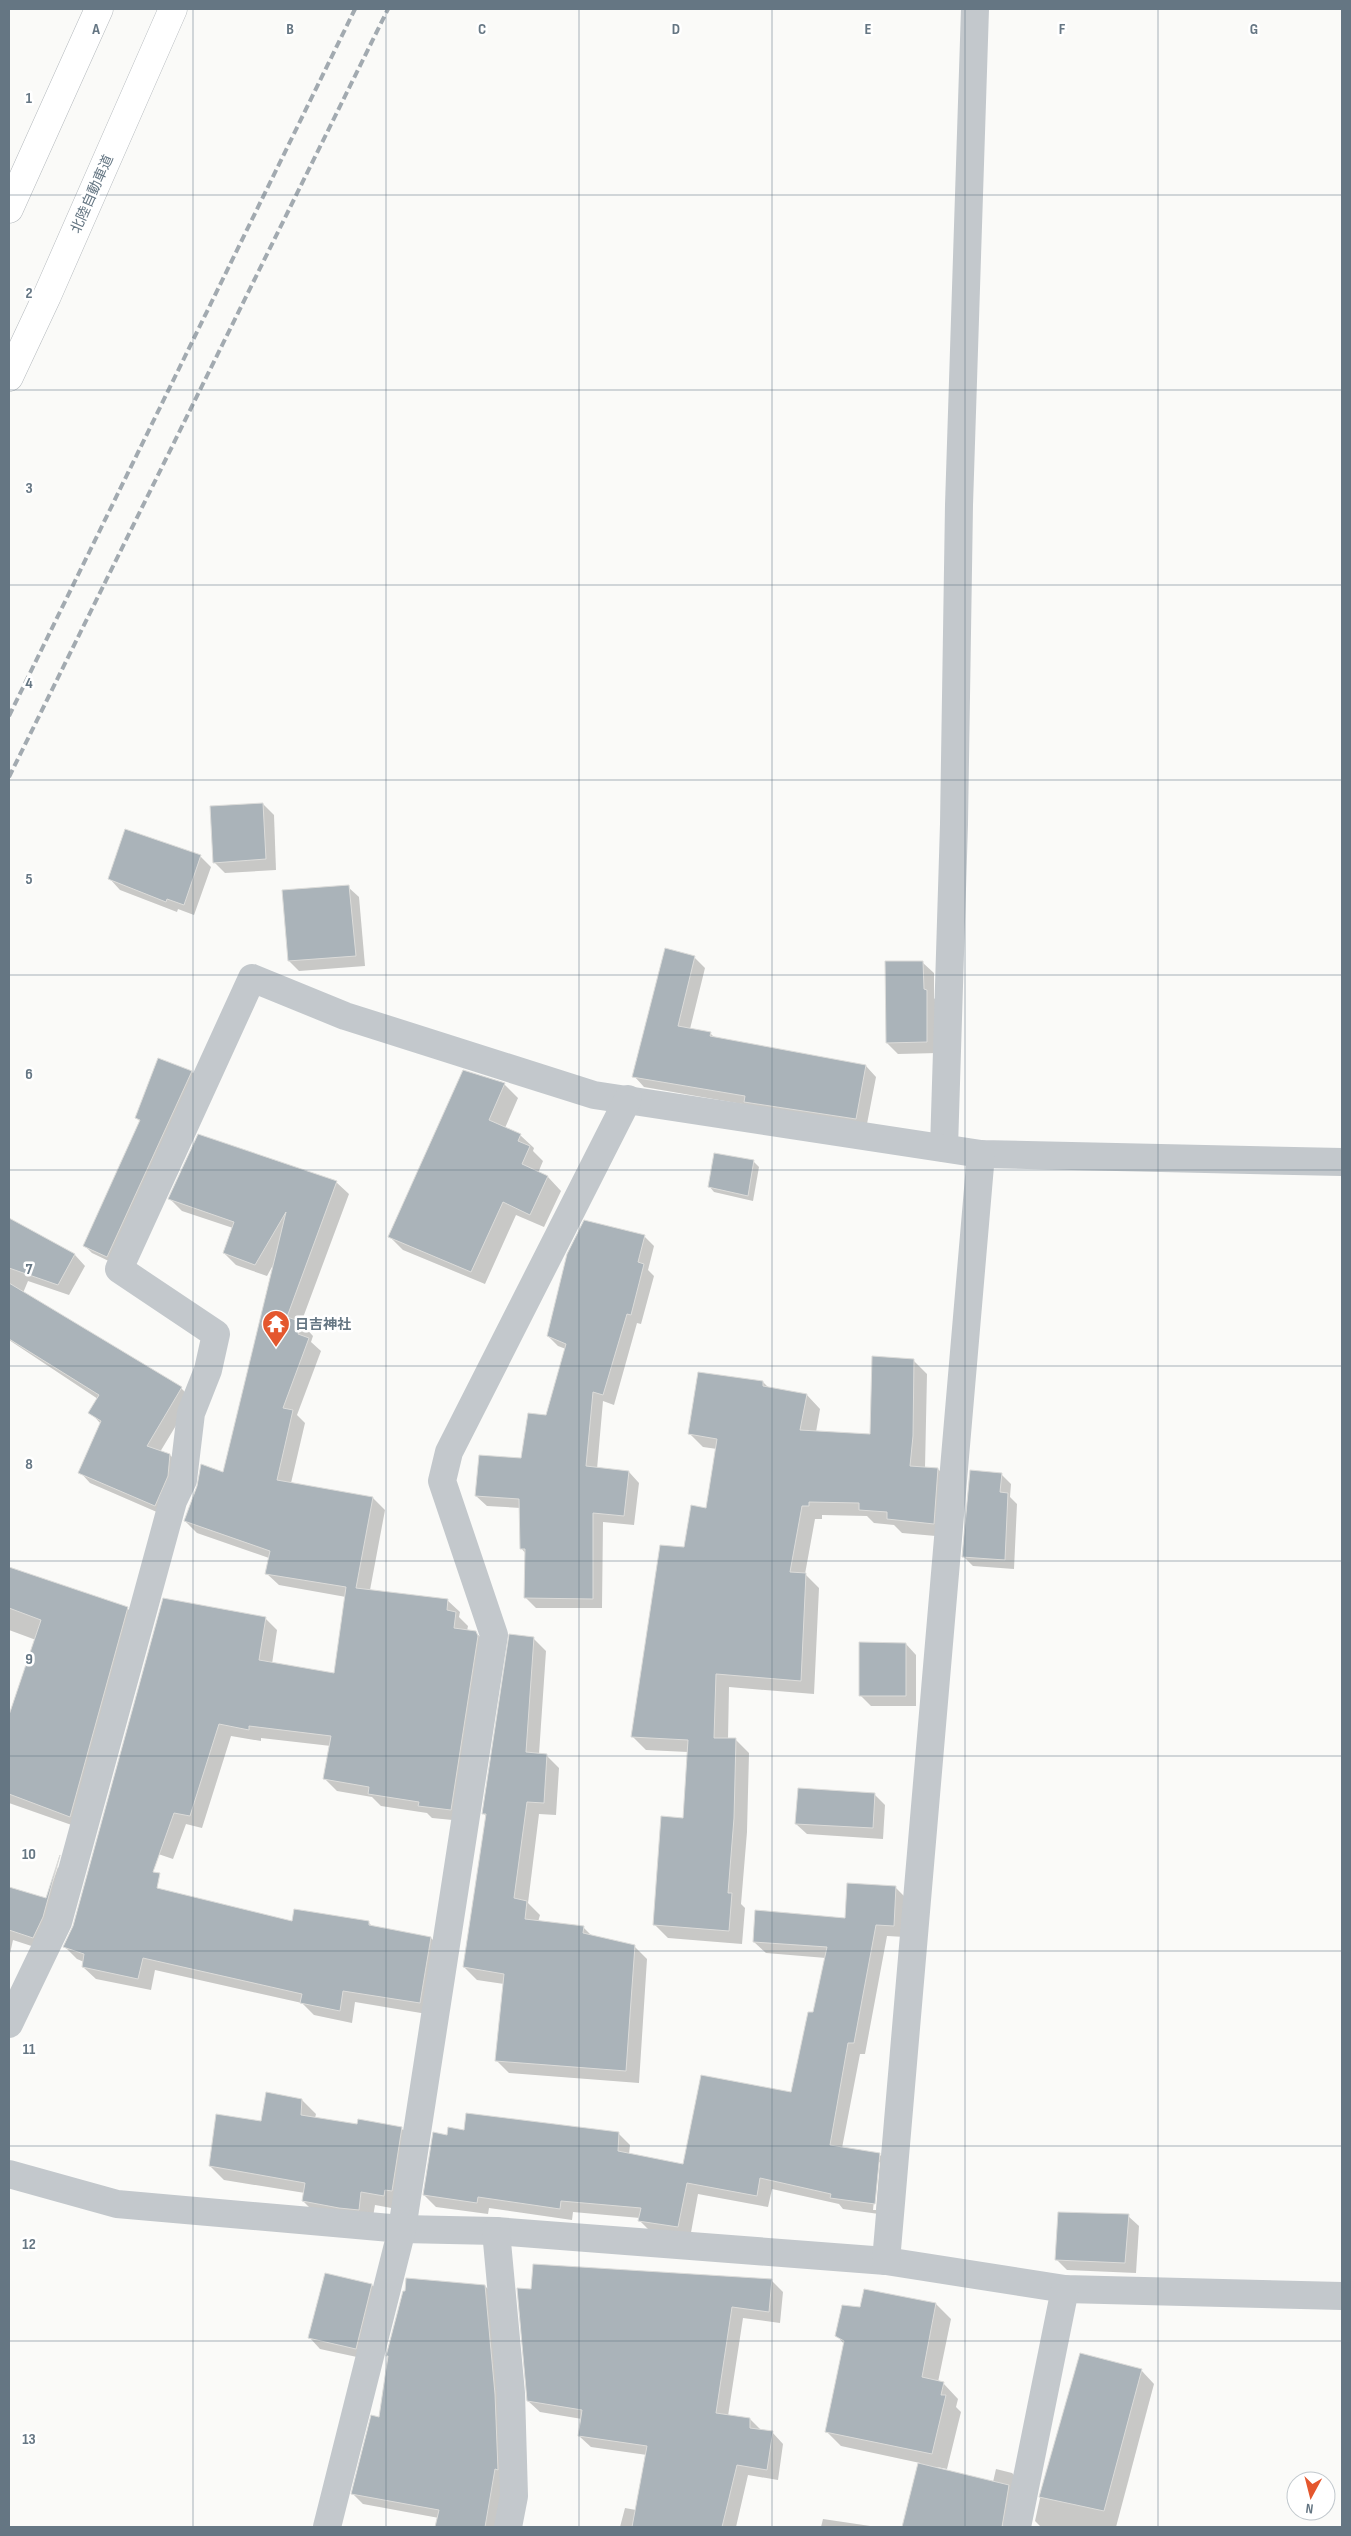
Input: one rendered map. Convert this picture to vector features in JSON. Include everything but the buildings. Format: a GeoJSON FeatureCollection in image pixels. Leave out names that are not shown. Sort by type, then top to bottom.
{"type":"FeatureCollection","features":[{"type":"Feature","properties":{"kind":"highway"},"geometry":{"type":"LineString","coordinates":[[9,209],[99,9]]}},
{"type":"Feature","properties":{"kind":"highway","name":"北陸自動車道"},"geometry":{"type":"LineString","coordinates":[[9,377],[51,287],[173,9]]}},
{"type":"Feature","properties":{"kind":"street"},"geometry":{"type":"LineString","coordinates":[[944,1148],[954,824],[960,495],[975,9]]}},
{"type":"Feature","properties":{"kind":"street"},"geometry":{"type":"LineString","coordinates":[[9,2024],[58,1922],[173,1501],[183,1480],[191,1413],[208,1370],[216,1334],[119,1269],[252,978],[345,1016],[594,1095],[982,1154],[1342,1162]]}},
{"type":"Feature","properties":{"kind":"street"},"geometry":{"type":"LineString","coordinates":[[327,2527],[402,2229],[494,1634],[442,1481],[449,1452],[628,1099]]}},
{"type":"Feature","properties":{"kind":"street"},"geometry":{"type":"LineString","coordinates":[[886,2261],[982,1154]]}},
{"type":"Feature","properties":{"kind":"street"},"geometry":{"type":"LineString","coordinates":[[9,2174],[117,2204],[402,2229],[496,2231],[886,2261],[1065,2289],[1342,2296]]}},
{"type":"Feature","properties":{"kind":"street"},"geometry":{"type":"LineString","coordinates":[[496,2231],[511,2392],[514,2496],[508,2527]]}},
{"type":"Feature","properties":{"kind":"street"},"geometry":{"type":"LineString","coordinates":[[1017,2527],[1065,2289]]}},
{"type":"Feature","properties":{"kind":"railway"},"geometry":{"type":"LineString","coordinates":[[9,716],[355,9]]}},
{"type":"Feature","properties":{"kind":"railway"},"geometry":{"type":"LineString","coordinates":[[9,777],[388,9]]}},
{"type":"Feature","properties":{"kind":"place","name":"日吉神社"},"geometry":{"type":"Point","coordinates":[276,1348]}}]}
